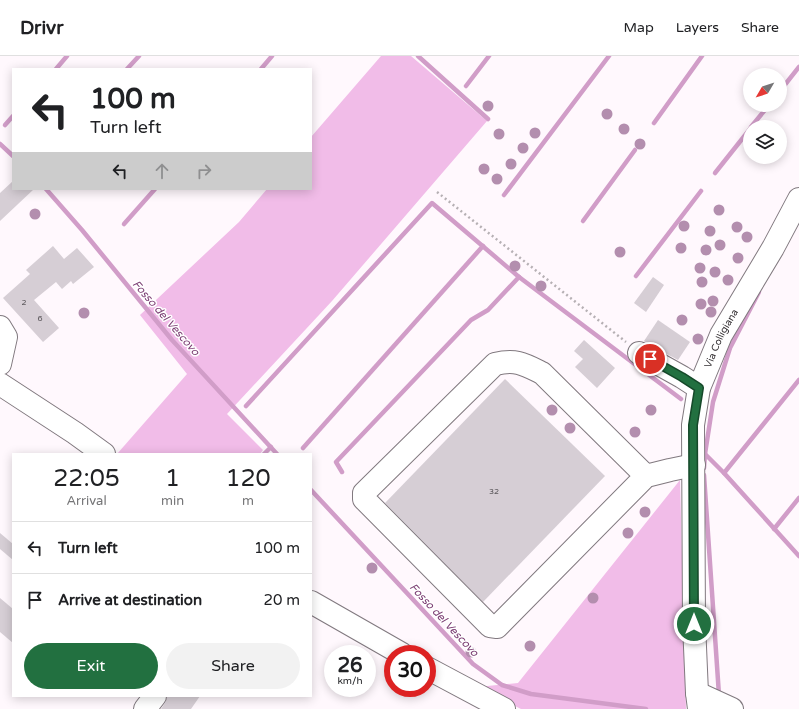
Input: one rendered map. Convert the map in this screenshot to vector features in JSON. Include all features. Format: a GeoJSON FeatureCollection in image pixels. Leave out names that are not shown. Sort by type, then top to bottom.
{"type":"FeatureCollection","features":[{"type":"Feature","properties":{"kind":"street","name":"Via Colligiana"},"geometry":{"type":"LineString","coordinates":[[698,701],[694,624],[693,425],[699,388],[721,335],[773,248],[799,199]]}},
{"type":"Feature","properties":{"kind":"street"},"geometry":{"type":"LineString","coordinates":[[0,327],[6,338],[0,364]]}},
{"type":"Feature","properties":{"kind":"street"},"geometry":{"type":"LineString","coordinates":[[639,354],[699,388]]}},
{"type":"Feature","properties":{"kind":"street"},"geometry":{"type":"LineString","coordinates":[[646,476],[542,373],[524,364],[506,361],[495,364],[364,493],[364,499],[490,626],[497,627],[646,476],[694,465]]}},
{"type":"Feature","properties":{"kind":"street"},"geometry":{"type":"LineString","coordinates":[[0,384],[103,453]]}},
{"type":"Feature","properties":{"kind":"street"},"geometry":{"type":"LineString","coordinates":[[312,603],[386,645]]}},
{"type":"Feature","properties":{"kind":"street"},"geometry":{"type":"LineString","coordinates":[[436,673],[504,709]]}},
{"type":"Feature","properties":{"kind":"street"},"geometry":{"type":"LineString","coordinates":[[145,709],[154,697]]}},
{"type":"Feature","properties":{"kind":"street"},"geometry":{"type":"LineString","coordinates":[[698,701],[732,709]]}},
{"type":"Feature","properties":{"kind":"path"},"geometry":{"type":"LineString","coordinates":[[436,192],[639,354]]}},
{"type":"Feature","properties":{"kind":"shaded area"},"geometry":{"type":"Polygon","coordinates":[[[381,56],[411,56],[487,121],[332,301],[227,414],[263,450],[261,453],[118,453],[187,374],[140,315],[239,222],[266,190],[312,190],[312,136],[381,56]]]}},
{"type":"Feature","properties":{"kind":"shaded area"},"geometry":{"type":"Polygon","coordinates":[[[680,480],[686,709],[521,709],[477,687],[518,683],[680,480]]]}},
{"type":"Feature","properties":{"kind":"building"},"geometry":{"type":"Polygon","coordinates":[[[12,182],[12,190],[33,190],[0,221],[0,193],[12,182]]]}},
{"type":"Feature","properties":{"kind":"building"},"geometry":{"type":"Polygon","coordinates":[[[53,246],[64,259],[77,248],[94,267],[73,284],[71,281],[62,289],[56,282],[34,300],[59,328],[43,342],[3,298],[30,274],[26,270],[53,246]]]}},
{"type":"Feature","properties":{"kind":"building"},"geometry":{"type":"Polygon","coordinates":[[[653,277],[664,285],[646,312],[634,303],[653,277]]]}},
{"type":"Feature","properties":{"kind":"building"},"geometry":{"type":"Polygon","coordinates":[[[658,320],[690,342],[678,360],[644,341],[658,320]]]}},
{"type":"Feature","properties":{"kind":"building"},"geometry":{"type":"Polygon","coordinates":[[[584,340],[615,368],[597,388],[575,367],[583,359],[574,351],[584,340]]]}},
{"type":"Feature","properties":{"kind":"building"},"geometry":{"type":"Polygon","coordinates":[[[505,379],[605,476],[483,602],[385,503],[505,379]]]}},
{"type":"Feature","properties":{"kind":"building"},"geometry":{"type":"Polygon","coordinates":[[[0,533],[12,543],[12,559],[0,549],[0,533]]]}},
{"type":"Feature","properties":{"kind":"building"},"geometry":{"type":"Polygon","coordinates":[[[0,598],[12,608],[12,642],[0,632],[0,598]]]}},
{"type":"Feature","properties":{"kind":"building"},"geometry":{"type":"Polygon","coordinates":[[[167,697],[199,697],[191,709],[161,709],[167,697]]]}},
{"type":"Feature","properties":{"kind":"waterway"},"geometry":{"type":"LineString","coordinates":[[57,68],[67,56]]}},
{"type":"Feature","properties":{"kind":"waterway"},"geometry":{"type":"LineString","coordinates":[[128,68],[139,56]]}},
{"type":"Feature","properties":{"kind":"waterway"},"geometry":{"type":"LineString","coordinates":[[262,68],[272,56]]}},
{"type":"Feature","properties":{"kind":"waterway"},"geometry":{"type":"LineString","coordinates":[[418,56],[488,119]]}},
{"type":"Feature","properties":{"kind":"waterway"},"geometry":{"type":"LineString","coordinates":[[466,86],[489,56]]}},
{"type":"Feature","properties":{"kind":"waterway"},"geometry":{"type":"LineString","coordinates":[[504,195],[609,56]]}},
{"type":"Feature","properties":{"kind":"waterway"},"geometry":{"type":"LineString","coordinates":[[654,123],[702,56]]}},
{"type":"Feature","properties":{"kind":"waterway"},"geometry":{"type":"LineString","coordinates":[[787,82],[799,67]]}},
{"type":"Feature","properties":{"kind":"waterway"},"geometry":{"type":"LineString","coordinates":[[757,120],[763,112]]}},
{"type":"Feature","properties":{"kind":"waterway"},"geometry":{"type":"LineString","coordinates":[[5,125],[12,117]]}},
{"type":"Feature","properties":{"kind":"waterway"},"geometry":{"type":"LineString","coordinates":[[715,173],[743,138]]}},
{"type":"Feature","properties":{"kind":"waterway","name":"Fosso del Vescovo"},"geometry":{"type":"LineString","coordinates":[[0,144],[12,155]]}},
{"type":"Feature","properties":{"kind":"waterway"},"geometry":{"type":"LineString","coordinates":[[583,221],[635,150]]}},
{"type":"Feature","properties":{"kind":"waterway","name":"Fosso del Vescovo"},"geometry":{"type":"LineString","coordinates":[[47,190],[82,230],[172,340],[276,453]]}},
{"type":"Feature","properties":{"kind":"waterway"},"geometry":{"type":"LineString","coordinates":[[124,224],[154,190]]}},
{"type":"Feature","properties":{"kind":"waterway"},"geometry":{"type":"LineString","coordinates":[[636,276],[701,191]]}},
{"type":"Feature","properties":{"kind":"waterway"},"geometry":{"type":"LineString","coordinates":[[246,406],[432,203],[519,277],[681,399]]}},
{"type":"Feature","properties":{"kind":"waterway"},"geometry":{"type":"LineString","coordinates":[[303,448],[483,246]]}},
{"type":"Feature","properties":{"kind":"waterway"},"geometry":{"type":"LineString","coordinates":[[342,472],[336,462],[471,320],[488,310],[519,277]]}},
{"type":"Feature","properties":{"kind":"waterway"},"geometry":{"type":"LineString","coordinates":[[704,468],[713,402],[730,348],[759,292]]}},
{"type":"Feature","properties":{"kind":"waterway"},"geometry":{"type":"LineString","coordinates":[[724,473],[799,380]]}},
{"type":"Feature","properties":{"kind":"waterway"},"geometry":{"type":"LineString","coordinates":[[265,453],[271,447]]}},
{"type":"Feature","properties":{"kind":"waterway"},"geometry":{"type":"LineString","coordinates":[[705,454],[799,556]]}},
{"type":"Feature","properties":{"kind":"waterway"},"geometry":{"type":"LineString","coordinates":[[704,475],[719,695]]}},
{"type":"Feature","properties":{"kind":"waterway","name":"Fosso del Vescovo"},"geometry":{"type":"LineString","coordinates":[[312,491],[473,664],[502,685],[531,694],[646,709]]}},
{"type":"Feature","properties":{"kind":"waterway"},"geometry":{"type":"LineString","coordinates":[[774,529],[799,498]]}},
{"type":"Feature","properties":{"kind":"route"},"geometry":{"type":"LineString","coordinates":[[650,359],[699,388],[693,425],[694,624]]}}]}
